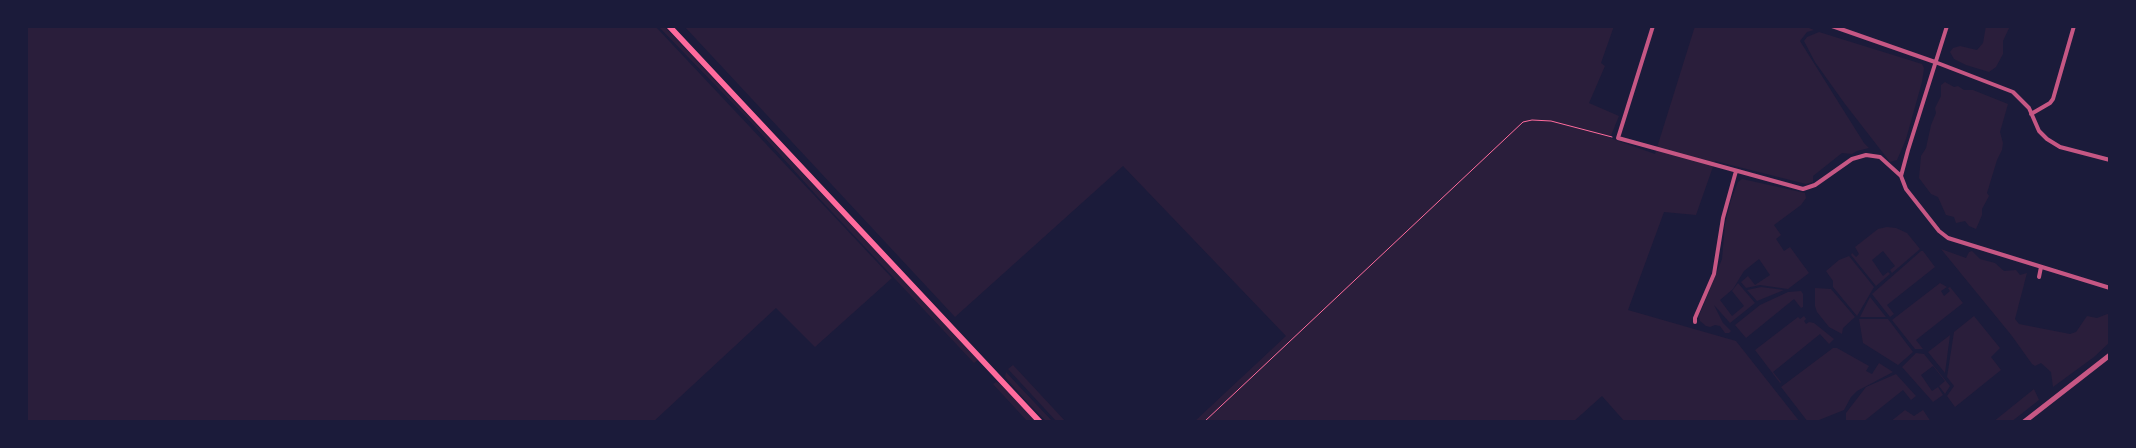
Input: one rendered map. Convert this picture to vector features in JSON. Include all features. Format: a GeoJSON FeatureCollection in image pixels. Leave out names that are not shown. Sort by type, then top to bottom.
{"type":"FeatureCollection","features":[{"type":"Feature","properties":{"kind":"main road"},"geometry":{"type":"LineString","coordinates":[[669,26],[1040,422]]}},
{"type":"Feature","properties":{"kind":"street"},"geometry":{"type":"LineString","coordinates":[[1652,26],[1618,138],[1803,189],[1815,185],[1857,157],[1870,154],[1884,160],[1902,176],[1910,195],[1939,232],[1948,238],[2110,288]]}},
{"type":"Feature","properties":{"kind":"street"},"geometry":{"type":"LineString","coordinates":[[1832,26],[2013,92],[2029,108],[2039,131],[2053,143],[2110,160]]}},
{"type":"Feature","properties":{"kind":"street"},"geometry":{"type":"LineString","coordinates":[[1902,176],[1947,26]]}},
{"type":"Feature","properties":{"kind":"street"},"geometry":{"type":"LineString","coordinates":[[2032,114],[2050,103],[2053,99],[2074,26]]}},
{"type":"Feature","properties":{"kind":"street"},"geometry":{"type":"LineString","coordinates":[[1695,322],[1714,274],[1723,218],[1736,171]]}},
{"type":"Feature","properties":{"kind":"street"},"geometry":{"type":"LineString","coordinates":[[2039,277],[2042,267]]}},
{"type":"Feature","properties":{"kind":"street"},"geometry":{"type":"LineString","coordinates":[[2024,422],[2110,355]]}},
{"type":"Feature","properties":{"kind":"path"},"geometry":{"type":"LineString","coordinates":[[1204,422],[1523,122],[1532,120],[1551,121],[1618,138]]}},
{"type":"Feature","properties":{"kind":"shaded area"},"geometry":{"type":"Polygon","coordinates":[[[26,26],[655,26],[892,278],[815,347],[776,308],[653,422],[26,422],[26,26]]]}},
{"type":"Feature","properties":{"kind":"shaded area"},"geometry":{"type":"Polygon","coordinates":[[[658,26],[664,26],[978,360],[974,363],[817,196],[748,119],[658,26]]]}},
{"type":"Feature","properties":{"kind":"shaded area"},"geometry":{"type":"Polygon","coordinates":[[[684,26],[1614,26],[1601,63],[1605,66],[1589,103],[1619,116],[1610,138],[1655,154],[1695,26],[1804,26],[1814,30],[1807,32],[1800,41],[1869,148],[1852,154],[1842,153],[1813,176],[1813,182],[1806,184],[1715,161],[1696,215],[1664,212],[1628,310],[1736,341],[1800,422],[1625,422],[1602,396],[1573,422],[1194,422],[1286,336],[1123,166],[955,317],[684,26]]]}},
{"type":"Feature","properties":{"kind":"shaded area"},"geometry":{"type":"Polygon","coordinates":[[[1986,26],[2010,26],[2003,41],[2003,54],[1996,67],[1989,72],[1954,59],[1950,52],[1953,48],[1960,46],[1977,50],[1983,43],[1986,26]]]}},
{"type":"Feature","properties":{"kind":"shaded area"},"geometry":{"type":"Polygon","coordinates":[[[1819,32],[1922,64],[1924,68],[1922,82],[1906,139],[1897,160],[1890,162],[1815,62],[1804,41],[1807,37],[1819,32]]]}},
{"type":"Feature","properties":{"kind":"shaded area"},"geometry":{"type":"Polygon","coordinates":[[[1945,82],[1954,87],[1958,86],[1964,90],[1973,90],[2008,104],[2000,132],[2003,143],[2002,150],[1987,193],[1989,196],[1982,209],[1982,215],[1976,229],[1969,226],[1965,221],[1956,223],[1954,217],[1946,215],[1938,197],[1931,194],[1919,178],[1921,156],[1926,148],[1931,125],[1936,113],[1935,108],[1941,96],[1941,85],[1945,82]]]}},
{"type":"Feature","properties":{"kind":"shaded area"},"geometry":{"type":"Polygon","coordinates":[[[1742,179],[1805,193],[1806,198],[1801,205],[1774,225],[1781,235],[1776,239],[1784,251],[1790,247],[1809,273],[1788,289],[1760,285],[1746,288],[1741,282],[1748,276],[1755,285],[1770,275],[1759,259],[1744,271],[1733,289],[1720,300],[1732,316],[1744,306],[1732,291],[1738,283],[1755,303],[1730,323],[1714,305],[1723,323],[1731,331],[1725,333],[1720,326],[1706,326],[1700,321],[1699,316],[1722,259],[1725,224],[1731,200],[1738,182],[1742,179]]]}},
{"type":"Feature","properties":{"kind":"shaded area"},"geometry":{"type":"Polygon","coordinates":[[[1896,228],[1907,233],[1920,249],[1892,273],[1890,270],[1895,266],[1883,251],[1872,260],[1883,276],[1888,272],[1890,274],[1876,286],[1851,255],[1852,253],[1856,257],[1859,254],[1855,247],[1878,229],[1896,228]]]}},
{"type":"Feature","properties":{"kind":"shaded area"},"geometry":{"type":"Polygon","coordinates":[[[1941,249],[1966,258],[1969,252],[1972,251],[1980,259],[1995,263],[2004,271],[2016,270],[2020,275],[2027,273],[2015,319],[2019,324],[2070,334],[2076,332],[2087,316],[2097,318],[2110,313],[2110,342],[2094,357],[2053,387],[2051,372],[2041,363],[2035,366],[2032,364],[2012,336],[1941,249]]]}},
{"type":"Feature","properties":{"kind":"shaded area"},"geometry":{"type":"Polygon","coordinates":[[[1923,251],[1935,267],[1887,305],[1894,314],[1890,317],[1872,294],[1923,251]]]}},
{"type":"Feature","properties":{"kind":"shaded area"},"geometry":{"type":"Polygon","coordinates":[[[1849,256],[1874,287],[1857,316],[1833,287],[1833,281],[1826,271],[1839,260],[1849,256]]]}},
{"type":"Feature","properties":{"kind":"shaded area"},"geometry":{"type":"Polygon","coordinates":[[[1940,283],[1947,287],[1941,291],[1944,296],[1950,291],[1948,288],[1950,287],[1963,303],[1916,340],[1923,349],[1915,349],[1892,320],[1940,283]]]}},
{"type":"Feature","properties":{"kind":"shaded area"},"geometry":{"type":"Polygon","coordinates":[[[1761,287],[1784,290],[1757,301],[1747,290],[1761,287]]]}},
{"type":"Feature","properties":{"kind":"shaded area"},"geometry":{"type":"Polygon","coordinates":[[[1815,288],[1831,289],[1855,317],[1843,328],[1842,334],[1829,327],[1817,312],[1815,288]]]}},
{"type":"Feature","properties":{"kind":"shaded area"},"geometry":{"type":"Polygon","coordinates":[[[1801,291],[1803,294],[1803,307],[1801,308],[1794,299],[1746,338],[1735,325],[1760,305],[1788,292],[1801,291]]]}},
{"type":"Feature","properties":{"kind":"shaded area"},"geometry":{"type":"Polygon","coordinates":[[[1870,297],[1886,317],[1860,317],[1870,297]]]}},
{"type":"Feature","properties":{"kind":"shaded area"},"geometry":{"type":"Polygon","coordinates":[[[1804,316],[1806,324],[1809,322],[1814,323],[1834,339],[1829,344],[1820,334],[1773,372],[1780,383],[1755,350],[1798,317],[1800,319],[1804,316]]]}},
{"type":"Feature","properties":{"kind":"shaded area"},"geometry":{"type":"Polygon","coordinates":[[[1974,316],[2000,348],[1991,357],[2001,370],[1955,407],[1947,396],[1954,386],[1947,377],[1954,332],[1974,316]]]}},
{"type":"Feature","properties":{"kind":"shaded area"},"geometry":{"type":"Polygon","coordinates":[[[1859,319],[1888,319],[1913,352],[1898,365],[1863,343],[1859,319]]]}},
{"type":"Feature","properties":{"kind":"shaded area"},"geometry":{"type":"Polygon","coordinates":[[[1950,335],[1945,373],[1928,352],[1950,335]]]}},
{"type":"Feature","properties":{"kind":"shaded area"},"geometry":{"type":"Polygon","coordinates":[[[1833,348],[1837,348],[1869,366],[1866,371],[1872,374],[1879,363],[1893,372],[1857,391],[1851,397],[1844,410],[1814,422],[1808,422],[1781,387],[1833,348]]]}},
{"type":"Feature","properties":{"kind":"shaded area"},"geometry":{"type":"Polygon","coordinates":[[[1916,353],[1924,354],[1950,386],[1945,394],[1939,386],[1945,381],[1933,366],[1921,375],[1932,391],[1938,387],[1943,395],[1933,402],[1902,367],[1916,353]]]}},
{"type":"Feature","properties":{"kind":"shaded area"},"geometry":{"type":"Polygon","coordinates":[[[1013,365],[1066,422],[1057,422],[1008,369],[1013,365]]]}},
{"type":"Feature","properties":{"kind":"shaded area"},"geometry":{"type":"Polygon","coordinates":[[[1006,372],[1053,422],[1047,422],[1027,402],[1005,377],[1006,372]]]}},
{"type":"Feature","properties":{"kind":"shaded area"},"geometry":{"type":"Polygon","coordinates":[[[1896,374],[1916,396],[1911,400],[1903,390],[1863,422],[1846,422],[1846,413],[1866,387],[1896,374]]]}},
{"type":"Feature","properties":{"kind":"shaded area"},"geometry":{"type":"Polygon","coordinates":[[[996,382],[1036,422],[1028,422],[993,384],[996,382]]]}},
{"type":"Feature","properties":{"kind":"shaded area"},"geometry":{"type":"Polygon","coordinates":[[[2034,389],[2039,400],[2011,422],[1993,422],[2034,389]]]}},
{"type":"Feature","properties":{"kind":"shaded area"},"geometry":{"type":"Polygon","coordinates":[[[1905,410],[1914,416],[1923,410],[1931,422],[1890,422],[1905,410]]]}}]}
